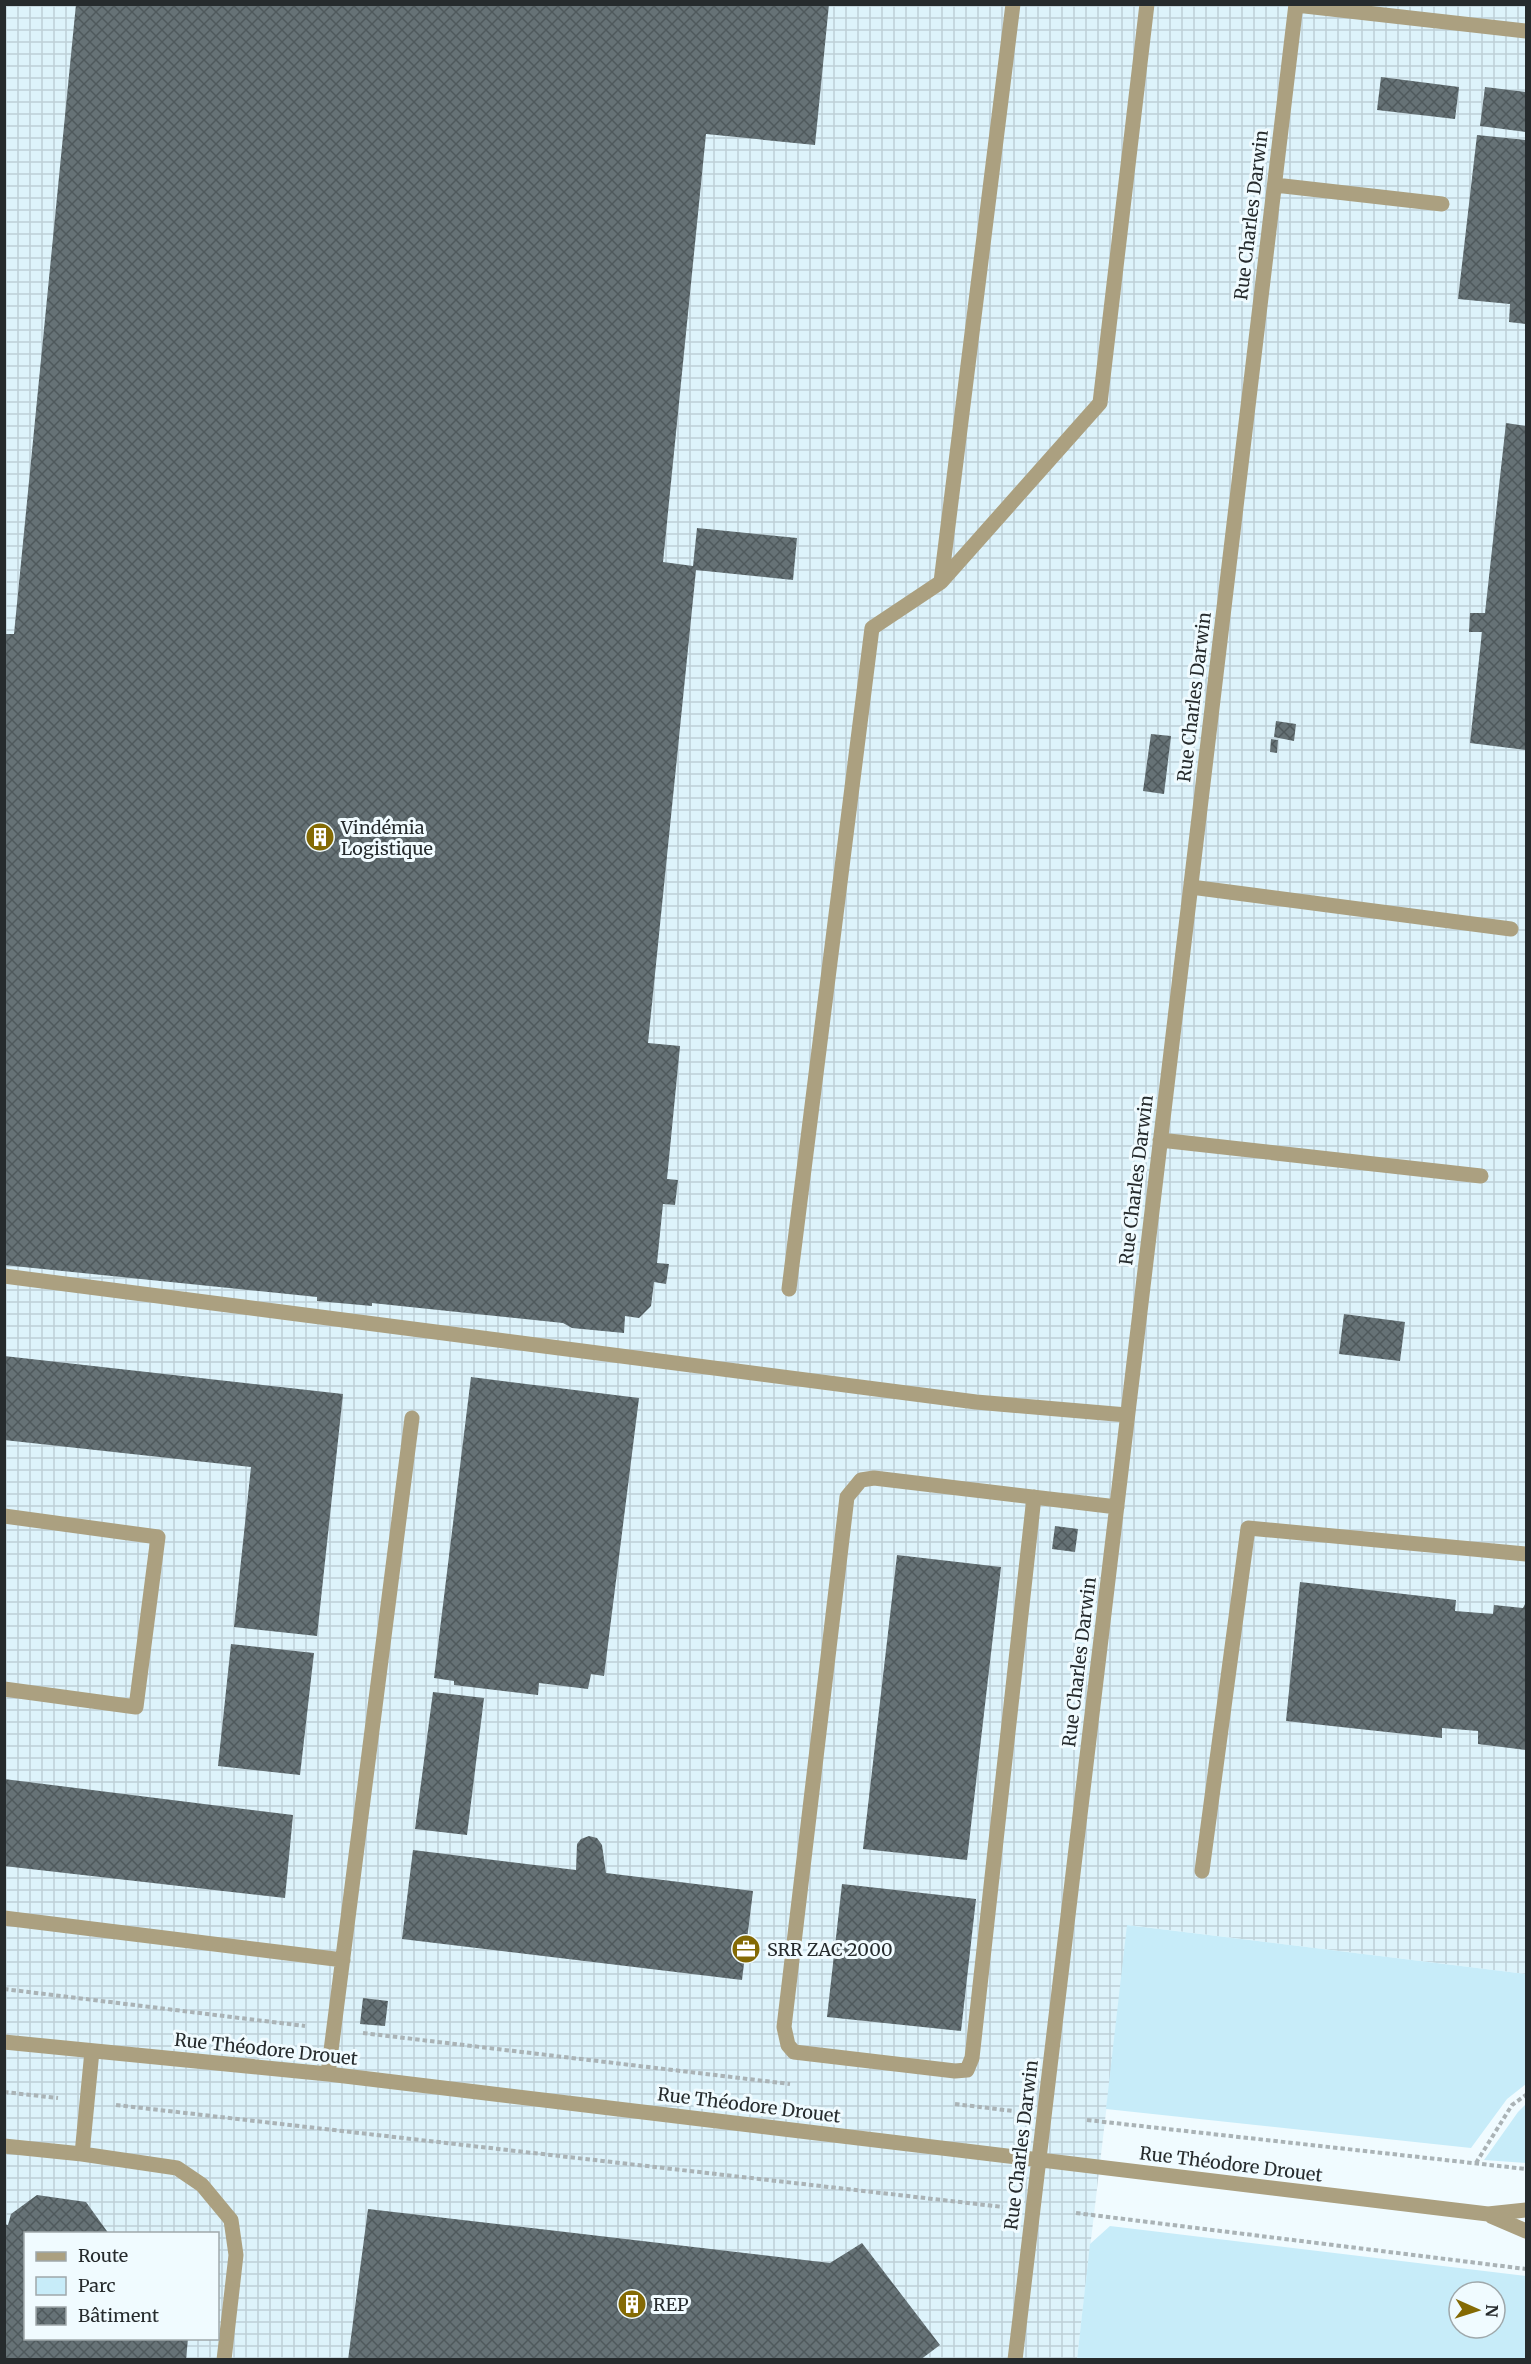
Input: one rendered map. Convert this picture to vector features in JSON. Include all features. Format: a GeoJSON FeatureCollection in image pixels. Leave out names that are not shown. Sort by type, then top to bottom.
{"type":"FeatureCollection","features":[{"type":"Feature","properties":{"kind":"street"},"geometry":{"type":"LineString","coordinates":[[941,582],[1012,4]]}},
{"type":"Feature","properties":{"kind":"street"},"geometry":{"type":"LineString","coordinates":[[789,1289],[872,628],[941,582],[1100,403],[1147,4]]}},
{"type":"Feature","properties":{"kind":"street"},"geometry":{"type":"LineString","coordinates":[[1296,5],[1527,31]]}},
{"type":"Feature","properties":{"kind":"street","name":"Rue Charles Darwin"},"geometry":{"type":"LineString","coordinates":[[1015,2360],[1296,5]]}},
{"type":"Feature","properties":{"kind":"street"},"geometry":{"type":"LineString","coordinates":[[1275,185],[1442,204]]}},
{"type":"Feature","properties":{"kind":"street"},"geometry":{"type":"LineString","coordinates":[[1191,887],[1511,929]]}},
{"type":"Feature","properties":{"kind":"street"},"geometry":{"type":"LineString","coordinates":[[1160,1140],[1481,1176]]}},
{"type":"Feature","properties":{"kind":"street"},"geometry":{"type":"LineString","coordinates":[[4,1276],[976,1401],[1127,1415]]}},
{"type":"Feature","properties":{"kind":"street"},"geometry":{"type":"LineString","coordinates":[[328,2074],[412,1418]]}},
{"type":"Feature","properties":{"kind":"street"},"geometry":{"type":"LineString","coordinates":[[1034,1497],[972,2058],[967,2070],[794,2052],[788,2045],[784,2027],[847,1497],[861,1480],[874,1478],[1034,1497],[1117,1507]]}},
{"type":"Feature","properties":{"kind":"street"},"geometry":{"type":"LineString","coordinates":[[4,1516],[158,1537],[136,1707],[4,1689]]}},
{"type":"Feature","properties":{"kind":"street"},"geometry":{"type":"LineString","coordinates":[[1202,1871],[1248,1528],[1527,1554]]}},
{"type":"Feature","properties":{"kind":"street"},"geometry":{"type":"LineString","coordinates":[[4,1918],[342,1960]]}},
{"type":"Feature","properties":{"kind":"street","name":"Rue Théodore Drouet"},"geometry":{"type":"LineString","coordinates":[[4,2042],[328,2074],[1488,2214],[1527,2210]]}},
{"type":"Feature","properties":{"kind":"street"},"geometry":{"type":"LineString","coordinates":[[82,2154],[92,2050]]}},
{"type":"Feature","properties":{"kind":"street"},"geometry":{"type":"LineString","coordinates":[[4,2146],[82,2154],[177,2168],[202,2185],[231,2220],[236,2255],[224,2360]]}},
{"type":"Feature","properties":{"kind":"street","name":"Rue Théodore Drouet"},"geometry":{"type":"LineString","coordinates":[[1488,2214],[1527,2231]]}},
{"type":"Feature","properties":{"kind":"path"},"geometry":{"type":"LineString","coordinates":[[4,1989],[790,2085]]}},
{"type":"Feature","properties":{"kind":"path"},"geometry":{"type":"LineString","coordinates":[[4,2092],[1004,2208]]}},
{"type":"Feature","properties":{"kind":"path"},"geometry":{"type":"LineString","coordinates":[[1476,2163],[1512,2105],[1527,2095]]}},
{"type":"Feature","properties":{"kind":"path"},"geometry":{"type":"LineString","coordinates":[[944,2103],[1017,2112]]}},
{"type":"Feature","properties":{"kind":"path"},"geometry":{"type":"LineString","coordinates":[[1087,2120],[1527,2169]]}},
{"type":"Feature","properties":{"kind":"path"},"geometry":{"type":"LineString","coordinates":[[1076,2213],[1527,2268]]}},
{"type":"Feature","properties":{"kind":"shaded area"},"geometry":{"type":"Polygon","coordinates":[[[5,5],[1526,5],[1526,1974],[1128,1925],[1077,2359],[5,2360],[5,5]]]}},
{"type":"Feature","properties":{"kind":"green space"},"geometry":{"type":"Polygon","coordinates":[[[1127,1925],[1526,1974],[1526,2084],[1507,2099],[1471,2148],[1106,2109],[1127,1925]]]}},
{"type":"Feature","properties":{"kind":"green space"},"geometry":{"type":"Polygon","coordinates":[[[1526,2104],[1526,2163],[1484,2160],[1518,2112],[1526,2104]]]}},
{"type":"Feature","properties":{"kind":"green space"},"geometry":{"type":"Polygon","coordinates":[[[1110,2226],[1526,2276],[1526,2359],[1077,2359],[1090,2244],[1110,2226]]]}},
{"type":"Feature","properties":{"kind":"building","name":"Vindémia Logistique"},"geometry":{"type":"Polygon","coordinates":[[[76,4],[829,4],[815,145],[706,134],[663,562],[693,566],[697,528],[797,538],[793,580],[696,570],[648,1043],[680,1046],[667,1179],[678,1180],[675,1205],[663,1204],[657,1263],[669,1264],[666,1284],[654,1282],[651,1306],[639,1318],[625,1316],[624,1333],[572,1328],[563,1323],[372,1303],[372,1306],[317,1301],[317,1297],[4,1265],[4,634],[14,634],[76,4]]]}},
{"type":"Feature","properties":{"kind":"building"},"geometry":{"type":"Polygon","coordinates":[[[1381,77],[1459,87],[1455,119],[1377,110],[1381,77]]]}},
{"type":"Feature","properties":{"kind":"building"},"geometry":{"type":"Polygon","coordinates":[[[1485,87],[1526,92],[1526,132],[1480,126],[1485,87]]]}},
{"type":"Feature","properties":{"kind":"building"},"geometry":{"type":"Polygon","coordinates":[[[1477,135],[1526,140],[1526,324],[1509,322],[1510,304],[1458,299],[1477,135]]]}},
{"type":"Feature","properties":{"kind":"building"},"geometry":{"type":"Polygon","coordinates":[[[1506,423],[1526,426],[1526,750],[1470,743],[1482,632],[1469,632],[1470,613],[1485,613],[1506,423]]]}},
{"type":"Feature","properties":{"kind":"building"},"geometry":{"type":"Polygon","coordinates":[[[1276,721],[1296,724],[1294,741],[1274,737],[1276,721]]]}},
{"type":"Feature","properties":{"kind":"building"},"geometry":{"type":"Polygon","coordinates":[[[1151,734],[1171,736],[1164,794],[1143,791],[1151,734]]]}},
{"type":"Feature","properties":{"kind":"building"},"geometry":{"type":"Polygon","coordinates":[[[1271,739],[1278,740],[1277,753],[1270,752],[1271,739]]]}},
{"type":"Feature","properties":{"kind":"building"},"geometry":{"type":"Polygon","coordinates":[[[1344,1314],[1405,1322],[1400,1361],[1339,1354],[1344,1314]]]}},
{"type":"Feature","properties":{"kind":"building"},"geometry":{"type":"Polygon","coordinates":[[[4,1356],[343,1394],[317,1636],[234,1627],[251,1467],[4,1440],[4,1356]]]}},
{"type":"Feature","properties":{"kind":"building"},"geometry":{"type":"Polygon","coordinates":[[[471,1377],[639,1398],[604,1676],[591,1674],[588,1689],[539,1683],[538,1695],[454,1685],[454,1681],[434,1678],[471,1377]]]}},
{"type":"Feature","properties":{"kind":"building"},"geometry":{"type":"Polygon","coordinates":[[[1055,1526],[1078,1529],[1075,1552],[1052,1549],[1055,1526]]]}},
{"type":"Feature","properties":{"kind":"building"},"geometry":{"type":"Polygon","coordinates":[[[897,1555],[1001,1567],[967,1860],[863,1849],[897,1555]]]}},
{"type":"Feature","properties":{"kind":"building"},"geometry":{"type":"Polygon","coordinates":[[[1300,1582],[1456,1600],[1455,1611],[1493,1614],[1494,1605],[1523,1608],[1526,1602],[1526,1750],[1478,1744],[1478,1731],[1442,1728],[1442,1738],[1286,1721],[1300,1582]]]}},
{"type":"Feature","properties":{"kind":"building"},"geometry":{"type":"Polygon","coordinates":[[[231,1644],[314,1653],[300,1775],[218,1766],[231,1644]]]}},
{"type":"Feature","properties":{"kind":"building"},"geometry":{"type":"Polygon","coordinates":[[[433,1692],[484,1698],[467,1835],[415,1829],[433,1692]]]}},
{"type":"Feature","properties":{"kind":"building"},"geometry":{"type":"Polygon","coordinates":[[[4,1779],[293,1815],[285,1898],[4,1866],[4,1779]]]}},
{"type":"Feature","properties":{"kind":"building"},"geometry":{"type":"Polygon","coordinates":[[[589,1836],[597,1838],[602,1845],[606,1873],[753,1891],[742,1980],[402,1939],[413,1850],[576,1870],[577,1844],[581,1839],[589,1836]]]}},
{"type":"Feature","properties":{"kind":"building"},"geometry":{"type":"Polygon","coordinates":[[[842,1884],[976,1899],[961,2031],[827,2017],[842,1884]]]}},
{"type":"Feature","properties":{"kind":"building"},"geometry":{"type":"Polygon","coordinates":[[[363,1998],[388,2001],[385,2026],[360,2024],[363,1998]]]}},
{"type":"Feature","properties":{"kind":"building"},"geometry":{"type":"Polygon","coordinates":[[[37,2195],[86,2202],[108,2232],[24,2232],[24,2340],[188,2340],[186,2360],[4,2360],[4,2224],[8,2225],[11,2214],[37,2195]]]}},
{"type":"Feature","properties":{"kind":"building","name":"REP"},"geometry":{"type":"Polygon","coordinates":[[[368,2209],[830,2263],[862,2243],[940,2345],[920,2360],[348,2360],[368,2209]]]}},
{"type":"Feature","properties":{"kind":"place","name":"Vindémia Logistique"},"geometry":{"type":"Point","coordinates":[320,837]}},
{"type":"Feature","properties":{"kind":"place","name":"SRR ZAC 2000"},"geometry":{"type":"Point","coordinates":[746,1949]}},
{"type":"Feature","properties":{"kind":"place","name":"REP"},"geometry":{"type":"Point","coordinates":[632,2304]}}]}
